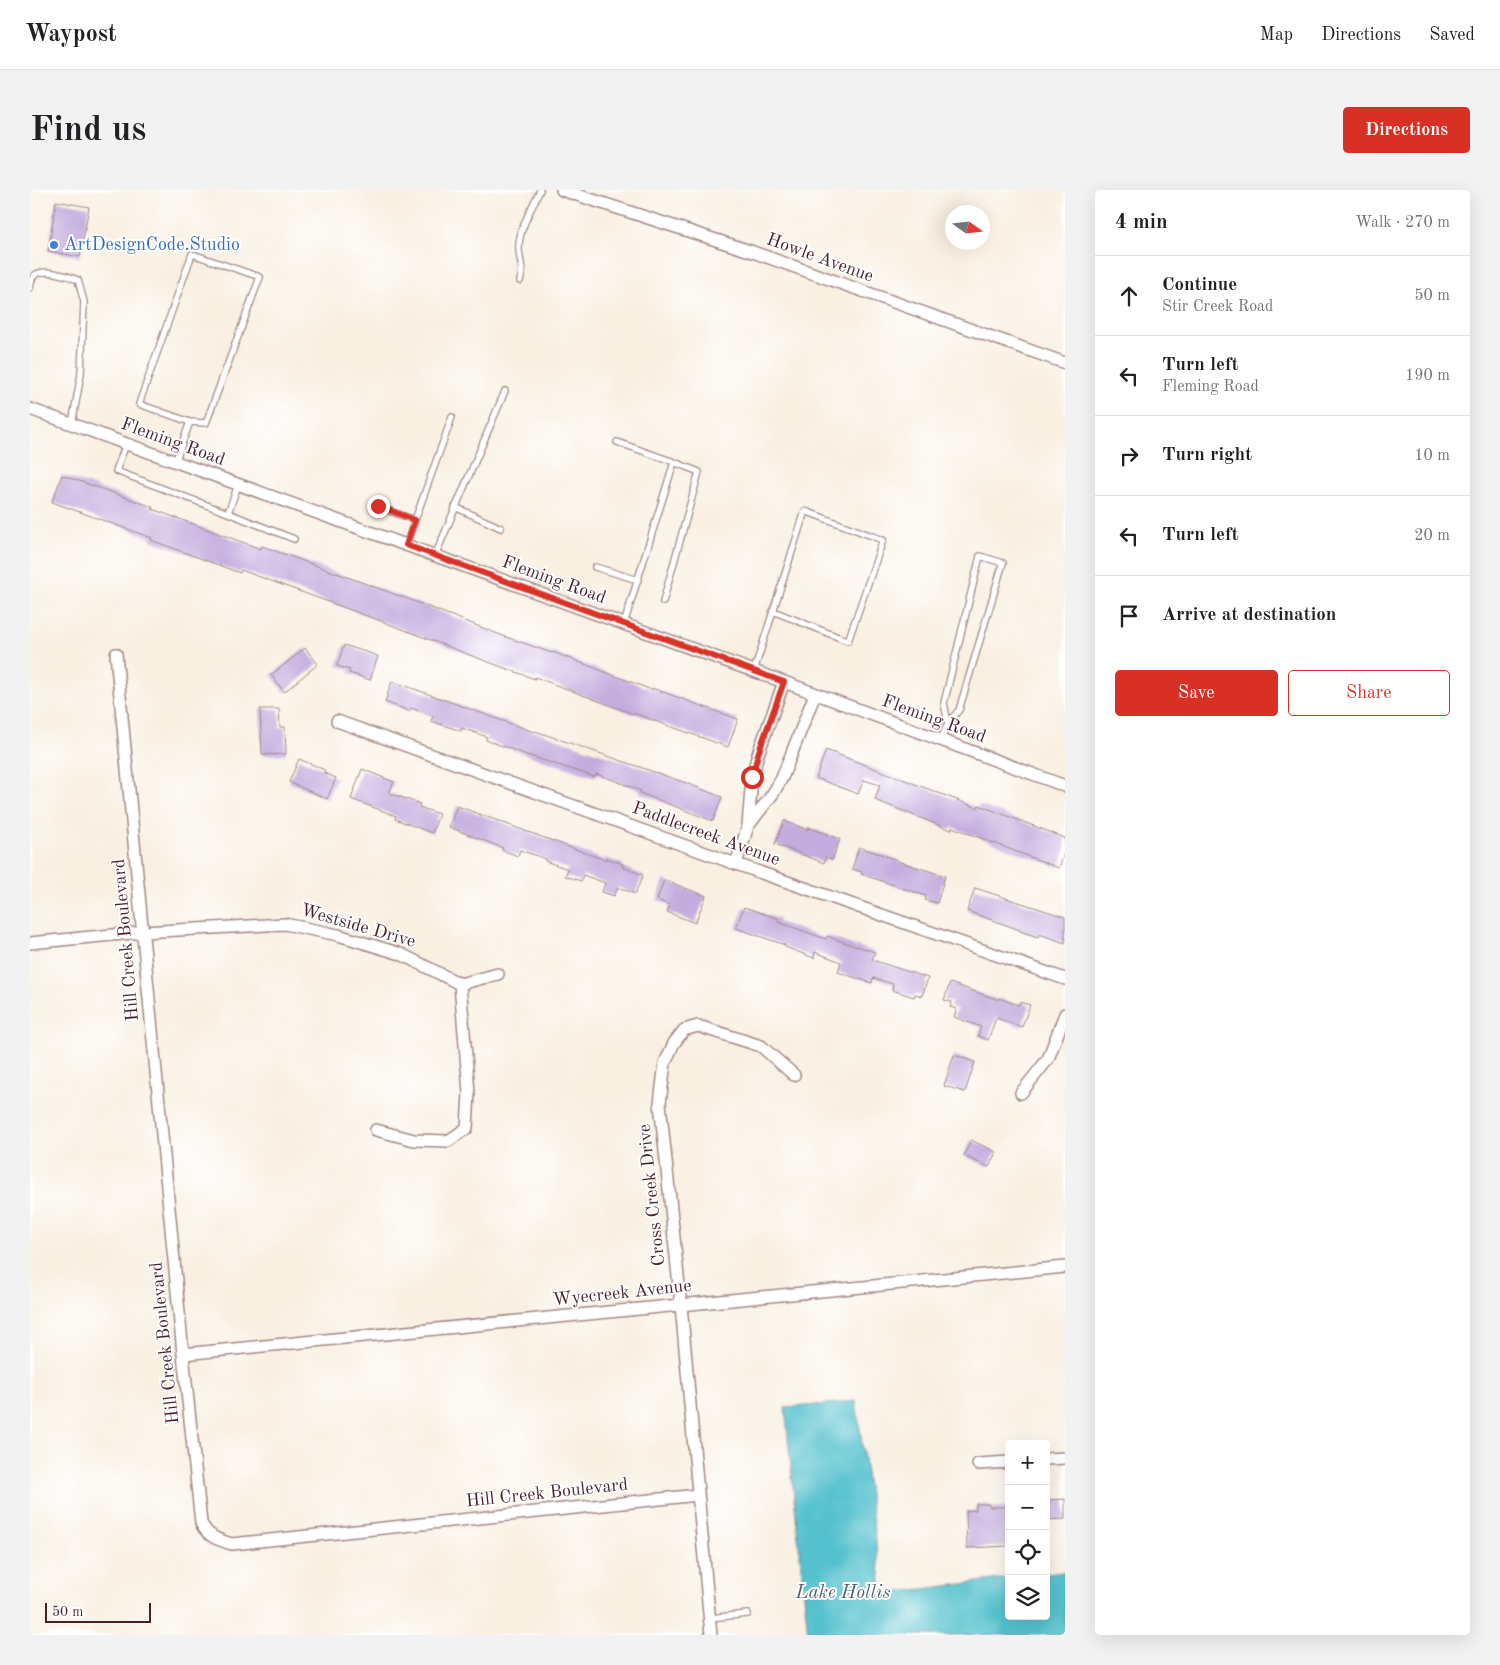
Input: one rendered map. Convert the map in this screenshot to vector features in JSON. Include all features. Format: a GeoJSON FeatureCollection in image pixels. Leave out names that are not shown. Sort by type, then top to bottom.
{"type":"FeatureCollection","features":[{"type":"Feature","properties":{"kind":"street","name":"Howle Avenue"},"geometry":{"type":"LineString","coordinates":[[562,190],[753,252],[1065,363]]}},
{"type":"Feature","properties":{"kind":"street","name":"Fleming Road"},"geometry":{"type":"LineString","coordinates":[[30,409],[754,671],[1065,786]]}},
{"type":"Feature","properties":{"kind":"street","name":"Hill Creek Boulevard"},"geometry":{"type":"LineString","coordinates":[[116,654],[183,1354],[202,1523],[205,1531],[214,1538],[232,1544],[698,1495]]}},
{"type":"Feature","properties":{"kind":"street"},"geometry":{"type":"LineString","coordinates":[[736,864],[748,826],[752,777],[758,754],[784,682]]}},
{"type":"Feature","properties":{"kind":"street"},"geometry":{"type":"LineString","coordinates":[[748,826],[772,795],[782,778],[816,694]]}},
{"type":"Feature","properties":{"kind":"street","name":"Paddlecreek Avenue"},"geometry":{"type":"LineString","coordinates":[[337,721],[736,864],[1065,979]]}},
{"type":"Feature","properties":{"kind":"street","name":"Westside Drive"},"geometry":{"type":"LineString","coordinates":[[30,943],[143,932],[285,924],[338,935],[401,954],[460,984]]}},
{"type":"Feature","properties":{"kind":"street"},"geometry":{"type":"LineString","coordinates":[[376,1130],[414,1140],[448,1141],[467,1128],[469,1092],[460,984],[498,974]]}},
{"type":"Feature","properties":{"kind":"street"},"geometry":{"type":"LineString","coordinates":[[1020,1093],[1048,1059],[1065,1014]]}},
{"type":"Feature","properties":{"kind":"street","name":"Cross Creek Drive"},"geometry":{"type":"LineString","coordinates":[[711,1635],[681,1305],[660,1103],[665,1063],[674,1042],[684,1030],[698,1026],[761,1046],[794,1075]]}},
{"type":"Feature","properties":{"kind":"street","name":"Wyecreek Avenue"},"geometry":{"type":"LineString","coordinates":[[183,1354],[1065,1266]]}},
{"type":"Feature","properties":{"kind":"street"},"geometry":{"type":"LineString","coordinates":[[1050,1459],[1065,1458]]}},
{"type":"Feature","properties":{"kind":"street"},"geometry":{"type":"LineString","coordinates":[[978,1464],[1005,1462]]}},
{"type":"Feature","properties":{"kind":"lane"},"geometry":{"type":"LineString","coordinates":[[520,281],[523,271],[518,247],[521,233],[540,190]]}},
{"type":"Feature","properties":{"kind":"lane"},"geometry":{"type":"LineString","coordinates":[[192,254],[260,277],[206,423],[190,422],[140,404],[192,254]]}},
{"type":"Feature","properties":{"kind":"lane"},"geometry":{"type":"LineString","coordinates":[[30,288],[32,278],[42,272],[59,274],[78,280],[84,302],[81,374],[72,424]]}},
{"type":"Feature","properties":{"kind":"lane"},"geometry":{"type":"LineString","coordinates":[[435,556],[505,391]]}},
{"type":"Feature","properties":{"kind":"lane"},"geometry":{"type":"LineString","coordinates":[[406,545],[452,417]]}},
{"type":"Feature","properties":{"kind":"lane"},"geometry":{"type":"LineString","coordinates":[[175,462],[190,422]]}},
{"type":"Feature","properties":{"kind":"lane"},"geometry":{"type":"LineString","coordinates":[[617,442],[700,472],[664,602]]}},
{"type":"Feature","properties":{"kind":"lane"},"geometry":{"type":"LineString","coordinates":[[126,444],[116,471],[294,539]]}},
{"type":"Feature","properties":{"kind":"lane"},"geometry":{"type":"LineString","coordinates":[[624,624],[674,462]]}},
{"type":"Feature","properties":{"kind":"lane"},"geometry":{"type":"LineString","coordinates":[[228,513],[238,485]]}},
{"type":"Feature","properties":{"kind":"lane"},"geometry":{"type":"LineString","coordinates":[[378,506],[415,520]]}},
{"type":"Feature","properties":{"kind":"lane"},"geometry":{"type":"LineString","coordinates":[[455,508],[501,528]]}},
{"type":"Feature","properties":{"kind":"lane"},"geometry":{"type":"LineString","coordinates":[[754,671],[773,611],[805,511],[883,540],[848,641],[773,611]]}},
{"type":"Feature","properties":{"kind":"lane"},"geometry":{"type":"LineString","coordinates":[[941,740],[948,722],[959,710],[1003,563],[980,556],[944,703],[948,722]]}},
{"type":"Feature","properties":{"kind":"lane"},"geometry":{"type":"LineString","coordinates":[[595,567],[638,580]]}},
{"type":"Feature","properties":{"kind":"lane"},"geometry":{"type":"LineString","coordinates":[[709,1618],[748,1614]]}},
{"type":"Feature","properties":{"kind":"water","name":"Lake Hollis"},"geometry":{"type":"Polygon","coordinates":[[[856,1401],[883,1594],[1005,1579],[1005,1620],[1050,1620],[1050,1574],[1065,1572],[1065,1635],[808,1635],[785,1408],[856,1401]]]}},
{"type":"Feature","properties":{"kind":"building"},"geometry":{"type":"Polygon","coordinates":[[[56,201],[89,207],[80,257],[48,251],[56,201]]]}},
{"type":"Feature","properties":{"kind":"building"},"geometry":{"type":"Polygon","coordinates":[[[62,475],[153,507],[152,509],[261,549],[262,546],[506,637],[553,652],[652,690],[652,688],[738,719],[728,747],[535,677],[535,679],[241,570],[240,573],[151,540],[152,538],[52,502],[62,475]]]}},
{"type":"Feature","properties":{"kind":"building"},"geometry":{"type":"Polygon","coordinates":[[[344,645],[378,656],[370,680],[349,673],[350,670],[337,666],[344,645]]]}},
{"type":"Feature","properties":{"kind":"building"},"geometry":{"type":"Polygon","coordinates":[[[305,648],[318,664],[284,692],[271,675],[305,648]]]}},
{"type":"Feature","properties":{"kind":"building"},"geometry":{"type":"Polygon","coordinates":[[[392,681],[722,797],[713,821],[640,793],[641,791],[616,781],[596,774],[595,777],[527,755],[486,740],[487,737],[462,728],[461,731],[431,721],[433,716],[411,708],[409,711],[385,702],[392,681]]]}},
{"type":"Feature","properties":{"kind":"building"},"geometry":{"type":"Polygon","coordinates":[[[260,709],[279,709],[280,727],[285,727],[286,754],[262,755],[260,709]]]}},
{"type":"Feature","properties":{"kind":"building"},"geometry":{"type":"Polygon","coordinates":[[[826,750],[978,808],[979,805],[1065,838],[1065,851],[1059,868],[952,827],[951,830],[875,800],[880,785],[864,780],[858,794],[816,778],[826,750]]]}},
{"type":"Feature","properties":{"kind":"building"},"geometry":{"type":"Polygon","coordinates":[[[299,759],[325,770],[324,773],[336,778],[327,799],[289,782],[299,759]]]}},
{"type":"Feature","properties":{"kind":"building"},"geometry":{"type":"Polygon","coordinates":[[[362,769],[394,782],[389,793],[420,804],[419,807],[439,814],[432,833],[395,819],[396,816],[351,799],[362,769]]]}},
{"type":"Feature","properties":{"kind":"building"},"geometry":{"type":"Polygon","coordinates":[[[457,806],[605,860],[606,858],[623,864],[622,867],[643,875],[635,894],[618,887],[614,896],[602,892],[605,883],[583,875],[581,881],[565,876],[568,869],[545,861],[546,859],[520,850],[518,856],[502,850],[503,848],[449,827],[457,806]]]}},
{"type":"Feature","properties":{"kind":"building"},"geometry":{"type":"Polygon","coordinates":[[[784,821],[808,830],[808,827],[840,839],[832,860],[826,857],[824,863],[775,844],[784,821]]]}},
{"type":"Feature","properties":{"kind":"building"},"geometry":{"type":"Polygon","coordinates":[[[859,847],[945,876],[937,903],[925,900],[926,896],[861,874],[862,872],[852,869],[859,847]]]}},
{"type":"Feature","properties":{"kind":"building"},"geometry":{"type":"Polygon","coordinates":[[[664,880],[706,896],[695,923],[667,912],[670,905],[657,900],[664,880]]]}},
{"type":"Feature","properties":{"kind":"building"},"geometry":{"type":"Polygon","coordinates":[[[975,888],[1065,917],[1065,943],[1039,934],[1038,937],[967,911],[975,888]]]}},
{"type":"Feature","properties":{"kind":"building"},"geometry":{"type":"Polygon","coordinates":[[[744,907],[779,919],[778,922],[826,939],[827,936],[875,952],[872,960],[928,978],[922,996],[915,994],[914,997],[892,990],[893,984],[873,978],[872,983],[838,972],[841,962],[815,952],[814,958],[785,947],[785,945],[736,928],[744,907]]]}},
{"type":"Feature","properties":{"kind":"building"},"geometry":{"type":"Polygon","coordinates":[[[950,983],[999,1000],[999,998],[1018,1005],[1020,1002],[1030,1005],[1022,1027],[996,1018],[988,1040],[978,1036],[981,1027],[954,1017],[957,1009],[950,1007],[952,1002],[944,1000],[950,983]]]}},
{"type":"Feature","properties":{"kind":"building"},"geometry":{"type":"Polygon","coordinates":[[[954,1055],[975,1062],[965,1092],[944,1086],[954,1055]]]}},
{"type":"Feature","properties":{"kind":"building"},"geometry":{"type":"Polygon","coordinates":[[[971,1140],[996,1152],[989,1167],[964,1156],[971,1140]]]}},
{"type":"Feature","properties":{"kind":"building"},"geometry":{"type":"Polygon","coordinates":[[[1065,1499],[1065,1519],[1050,1520],[1050,1500],[1065,1499]]]}},
{"type":"Feature","properties":{"kind":"building"},"geometry":{"type":"Polygon","coordinates":[[[976,1504],[988,1504],[990,1507],[1005,1507],[1005,1546],[967,1548],[966,1511],[976,1510],[976,1504]]]}},
{"type":"Feature","properties":{"kind":"place","name":"ArtDesignCode.Studio"},"geometry":{"type":"Point","coordinates":[54,245]}},
{"type":"Feature","properties":{"kind":"route"},"geometry":{"type":"LineString","coordinates":[[378,506],[415,520],[406,545],[784,682],[758,754],[752,777]]}}]}
